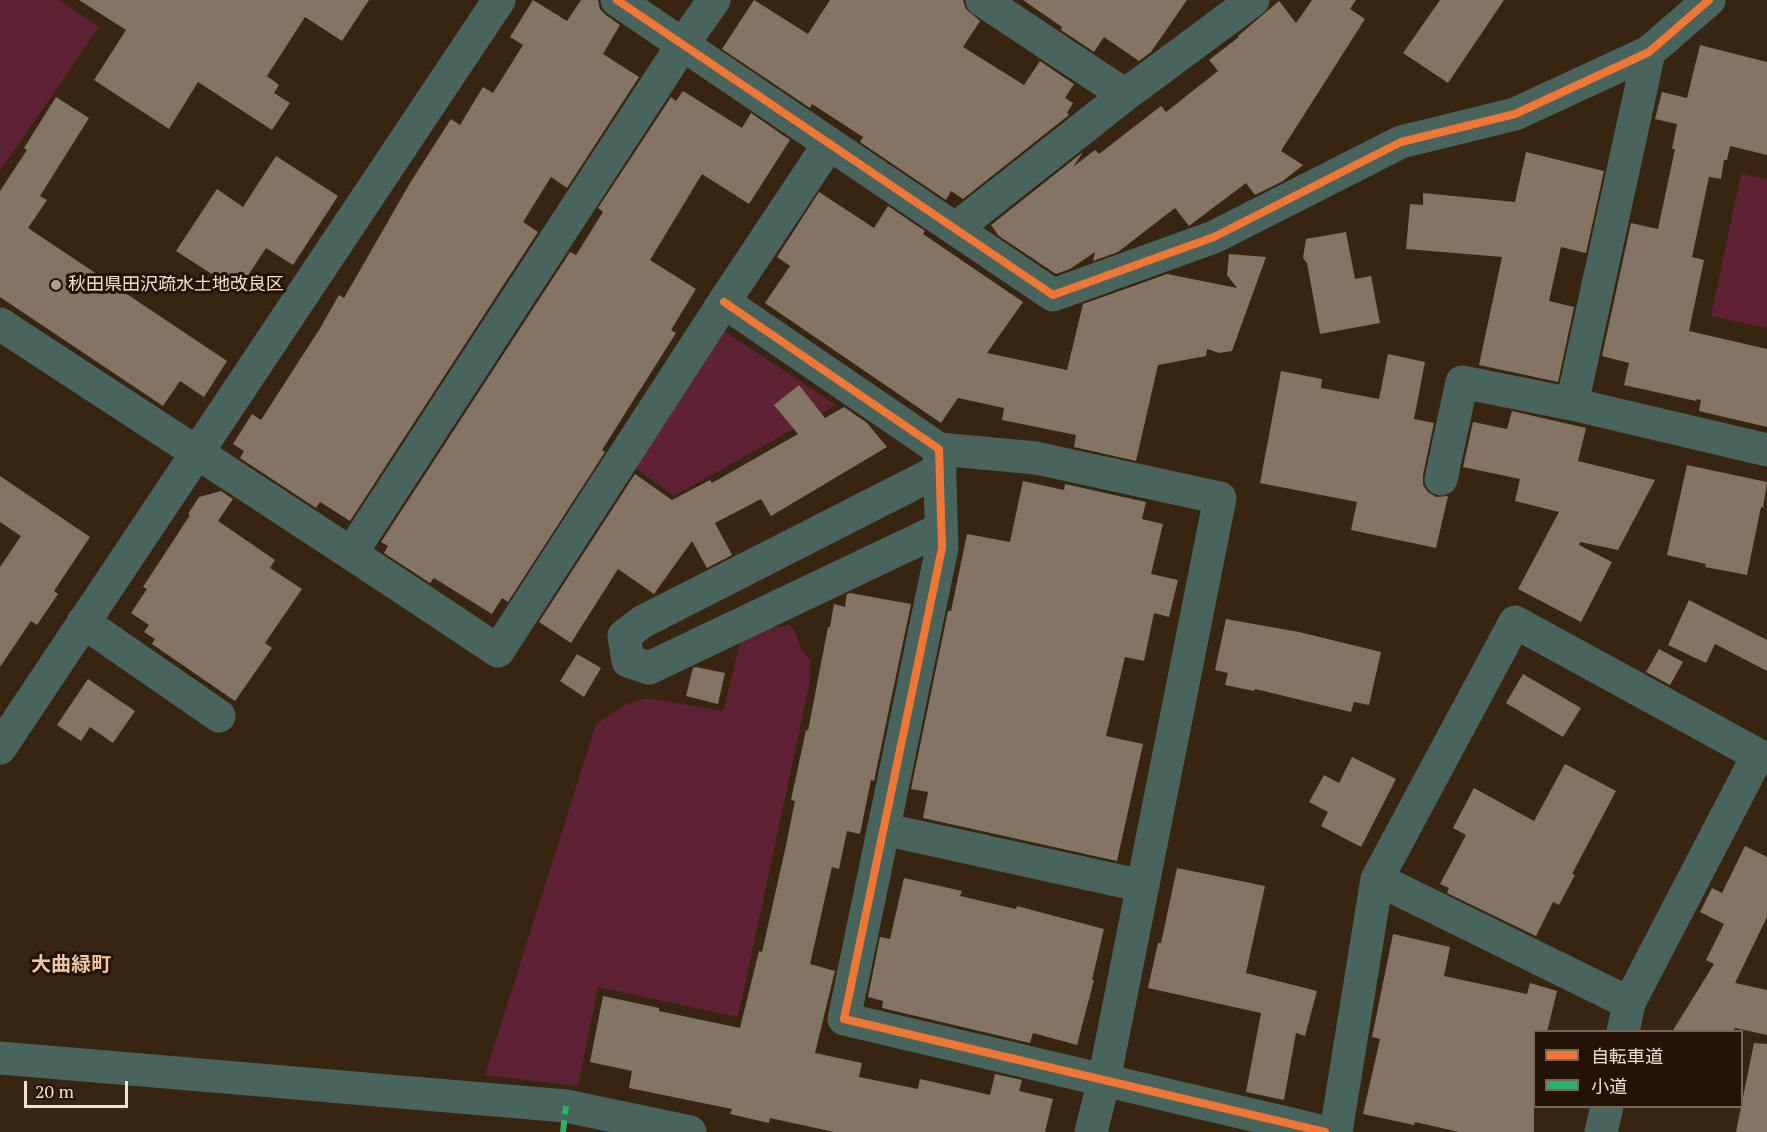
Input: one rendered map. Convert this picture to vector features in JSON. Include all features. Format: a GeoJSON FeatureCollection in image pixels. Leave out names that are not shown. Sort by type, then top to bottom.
{"type":"FeatureCollection","features":[{"type":"Feature","properties":{"kind":"street"},"geometry":{"type":"LineString","coordinates":[[0,748],[499,0]]}},
{"type":"Feature","properties":{"kind":"street"},"geometry":{"type":"LineString","coordinates":[[617,0],[1053,295],[1214,237],[1401,142],[1515,114],[1649,52],[1701,2]]}},
{"type":"Feature","properties":{"kind":"street"},"geometry":{"type":"LineString","coordinates":[[352,552],[714,0]]}},
{"type":"Feature","properties":{"kind":"street"},"geometry":{"type":"LineString","coordinates":[[982,0],[1125,95]]}},
{"type":"Feature","properties":{"kind":"street"},"geometry":{"type":"LineString","coordinates":[[955,229],[1125,95],[1253,0]]}},
{"type":"Feature","properties":{"kind":"street"},"geometry":{"type":"LineString","coordinates":[[1572,404],[1649,52]]}},
{"type":"Feature","properties":{"kind":"street"},"geometry":{"type":"LineString","coordinates":[[0,324],[197,454],[352,552],[498,651],[829,144]]}},
{"type":"Feature","properties":{"kind":"street"},"geometry":{"type":"LineString","coordinates":[[724,302],[940,460]]}},
{"type":"Feature","properties":{"kind":"street"},"geometry":{"type":"LineString","coordinates":[[1441,479],[1462,382],[1572,404],[1767,450]]}},
{"type":"Feature","properties":{"kind":"street"},"geometry":{"type":"LineString","coordinates":[[941,529],[648,668],[628,661],[624,636],[642,622],[940,460],[1036,458],[1220,498],[1092,1132]]}},
{"type":"Feature","properties":{"kind":"street"},"geometry":{"type":"LineString","coordinates":[[940,460],[942,548],[844,1019],[1325,1132]]}},
{"type":"Feature","properties":{"kind":"street"},"geometry":{"type":"LineString","coordinates":[[83,622],[219,716]]}},
{"type":"Feature","properties":{"kind":"street"},"geometry":{"type":"LineString","coordinates":[[1336,1132],[1377,879],[1515,622],[1758,755],[1626,1017],[1377,879]]}},
{"type":"Feature","properties":{"kind":"street"},"geometry":{"type":"LineString","coordinates":[[883,829],[1143,886]]}},
{"type":"Feature","properties":{"kind":"street"},"geometry":{"type":"LineString","coordinates":[[0,1058],[566,1106],[690,1132]]}},
{"type":"Feature","properties":{"kind":"street"},"geometry":{"type":"LineString","coordinates":[[1601,1132],[1606,1108]]}},
{"type":"Feature","properties":{"kind":"shaded area"},"geometry":{"type":"Polygon","coordinates":[[[0,0],[59,0],[99,27],[0,171],[0,0]]]}},
{"type":"Feature","properties":{"kind":"shaded area"},"geometry":{"type":"Polygon","coordinates":[[[1741,174],[1767,179],[1767,328],[1711,316],[1741,174]]]}},
{"type":"Feature","properties":{"kind":"shaded area"},"geometry":{"type":"Polygon","coordinates":[[[721,329],[836,405],[674,496],[634,467],[721,329]]]}},
{"type":"Feature","properties":{"kind":"shaded area"},"geometry":{"type":"Polygon","coordinates":[[[789,625],[796,633],[800,648],[810,660],[810,681],[738,1017],[598,987],[578,1086],[485,1075],[596,724],[625,705],[647,698],[723,711],[740,643],[759,630],[789,625]]]}},
{"type":"Feature","properties":{"kind":"building"},"geometry":{"type":"Polygon","coordinates":[[[79,0],[369,0],[342,41],[305,17],[267,76],[279,85],[274,93],[290,103],[272,130],[198,82],[169,129],[94,80],[126,30],[79,0]]]}},
{"type":"Feature","properties":{"kind":"building"},"geometry":{"type":"Polygon","coordinates":[[[533,0],[567,21],[581,0],[598,0],[600,9],[620,25],[603,54],[639,77],[567,188],[551,177],[523,222],[538,232],[350,521],[320,502],[316,508],[240,458],[244,451],[233,444],[252,414],[261,420],[339,295],[344,298],[410,183],[451,119],[460,125],[483,87],[493,93],[523,45],[510,37],[533,0]]]}},
{"type":"Feature","properties":{"kind":"building"},"geometry":{"type":"Polygon","coordinates":[[[754,0],[808,34],[830,0],[963,0],[966,9],[980,21],[963,47],[1024,85],[1040,61],[1074,84],[1065,98],[1073,103],[1067,113],[1069,115],[963,199],[951,191],[946,200],[860,142],[863,137],[812,104],[810,108],[722,49],[754,0]]]}},
{"type":"Feature","properties":{"kind":"building"},"geometry":{"type":"Polygon","coordinates":[[[1023,0],[1187,0],[1151,52],[1139,61],[1104,37],[1094,52],[1023,0]]]}},
{"type":"Feature","properties":{"kind":"building"},"geometry":{"type":"Polygon","coordinates":[[[1312,0],[1356,0],[1350,9],[1365,19],[1281,151],[1303,165],[1283,181],[1255,195],[1246,183],[1189,226],[1175,208],[1118,252],[1093,261],[1095,252],[1070,269],[1056,274],[999,236],[991,225],[1083,152],[1073,167],[1095,150],[1099,154],[1161,106],[1166,112],[1218,71],[1209,60],[1279,1],[1296,23],[1312,0]]]}},
{"type":"Feature","properties":{"kind":"building"},"geometry":{"type":"Polygon","coordinates":[[[1440,0],[1504,0],[1448,83],[1403,53],[1440,0]]]}},
{"type":"Feature","properties":{"kind":"building"},"geometry":{"type":"Polygon","coordinates":[[[1700,45],[1767,62],[1767,155],[1730,146],[1727,160],[1724,160],[1721,179],[1709,177],[1692,257],[1704,260],[1689,331],[1767,349],[1767,427],[1699,411],[1701,400],[1696,401],[1624,385],[1629,363],[1602,356],[1631,223],[1658,229],[1675,149],[1672,149],[1677,124],[1655,119],[1662,92],[1687,98],[1700,45]]]}},
{"type":"Feature","properties":{"kind":"building"},"geometry":{"type":"Polygon","coordinates":[[[683,91],[742,128],[751,113],[790,140],[749,204],[702,174],[650,260],[696,289],[671,330],[676,333],[602,450],[605,452],[508,602],[502,598],[492,614],[434,578],[430,583],[384,553],[388,546],[381,542],[570,252],[576,255],[603,212],[598,208],[671,97],[676,101],[683,91]]]}},
{"type":"Feature","properties":{"kind":"building","name":"秋田県田沢疏水土地改良区"},"geometry":{"type":"Polygon","coordinates":[[[56,97],[89,118],[40,196],[47,200],[28,228],[227,361],[204,397],[180,381],[163,406],[0,297],[0,191],[27,150],[24,148],[56,97]]]}},
{"type":"Feature","properties":{"kind":"building"},"geometry":{"type":"Polygon","coordinates":[[[1526,152],[1604,171],[1586,253],[1561,247],[1549,301],[1574,307],[1558,382],[1479,365],[1502,257],[1406,249],[1410,204],[1423,205],[1423,193],[1515,202],[1526,152]]]}},
{"type":"Feature","properties":{"kind":"building"},"geometry":{"type":"Polygon","coordinates":[[[276,156],[338,196],[293,265],[266,248],[238,291],[176,251],[217,189],[243,207],[276,156]]]}},
{"type":"Feature","properties":{"kind":"building"},"geometry":{"type":"Polygon","coordinates":[[[819,192],[874,228],[888,206],[925,231],[923,234],[1023,302],[987,353],[1067,370],[1083,304],[1167,274],[1237,288],[1227,275],[1229,254],[1266,257],[1232,351],[1219,353],[1207,349],[1206,356],[1158,365],[1136,461],[1074,447],[1076,435],[1002,420],[1004,408],[958,398],[941,423],[765,303],[790,266],[777,257],[819,192]]]}},
{"type":"Feature","properties":{"kind":"building"},"geometry":{"type":"Polygon","coordinates":[[[1346,232],[1355,279],[1371,276],[1380,323],[1320,334],[1307,263],[1303,258],[1306,239],[1346,232]]]}},
{"type":"Feature","properties":{"kind":"building"},"geometry":{"type":"Polygon","coordinates":[[[1388,354],[1425,362],[1414,419],[1434,423],[1423,485],[1436,497],[1448,496],[1436,548],[1351,530],[1357,502],[1260,483],[1281,371],[1322,379],[1321,388],[1379,399],[1388,354]]]}},
{"type":"Feature","properties":{"kind":"building"},"geometry":{"type":"Polygon","coordinates":[[[799,385],[825,418],[844,407],[867,423],[887,447],[771,516],[761,499],[715,523],[732,555],[707,568],[692,541],[654,594],[618,569],[571,643],[539,622],[635,474],[672,500],[710,480],[712,483],[798,434],[774,405],[799,385]]]}},
{"type":"Feature","properties":{"kind":"building"},"geometry":{"type":"Polygon","coordinates":[[[1512,411],[1586,428],[1578,461],[1655,480],[1618,550],[1580,542],[1579,545],[1612,562],[1581,622],[1518,589],[1559,512],[1515,501],[1520,479],[1463,467],[1473,422],[1507,429],[1512,411]]]}},
{"type":"Feature","properties":{"kind":"building"},"geometry":{"type":"Polygon","coordinates":[[[1687,465],[1767,482],[1747,575],[1705,567],[1706,564],[1667,555],[1687,465]]]}},
{"type":"Feature","properties":{"kind":"building"},"geometry":{"type":"Polygon","coordinates":[[[0,476],[90,537],[54,591],[58,594],[37,625],[31,621],[0,667],[0,567],[21,536],[0,522],[0,476]]]}},
{"type":"Feature","properties":{"kind":"building"},"geometry":{"type":"Polygon","coordinates":[[[1023,481],[1064,490],[1065,484],[1146,502],[1142,519],[1163,524],[1151,574],[1178,580],[1169,617],[1154,613],[1144,661],[1125,657],[1106,736],[1143,744],[1117,861],[923,818],[928,792],[911,789],[948,611],[951,611],[967,534],[1010,542],[1023,481]]]}},
{"type":"Feature","properties":{"kind":"building"},"geometry":{"type":"Polygon","coordinates":[[[221,491],[233,499],[218,521],[275,560],[270,568],[302,589],[265,643],[272,648],[235,701],[152,644],[155,639],[144,632],[149,625],[131,613],[147,589],[143,587],[190,515],[188,514],[199,497],[221,491]]]}},
{"type":"Feature","properties":{"kind":"building"},"geometry":{"type":"Polygon","coordinates":[[[847,594],[911,604],[874,781],[871,780],[860,834],[847,831],[839,869],[832,867],[810,964],[835,971],[815,1053],[862,1063],[859,1077],[918,1089],[920,1079],[990,1095],[995,1074],[1022,1080],[1019,1091],[1053,1099],[1045,1132],[834,1132],[770,1118],[769,1123],[730,1114],[732,1109],[629,1088],[632,1071],[590,1062],[603,996],[659,1008],[659,1011],[740,1028],[759,951],[762,952],[785,850],[795,801],[791,800],[806,730],[808,731],[828,627],[830,627],[834,604],[845,607],[847,594]]]}},
{"type":"Feature","properties":{"kind":"building"},"geometry":{"type":"Polygon","coordinates":[[[1689,600],[1767,640],[1767,671],[1715,644],[1706,663],[1668,645],[1689,600]]]}},
{"type":"Feature","properties":{"kind":"building"},"geometry":{"type":"Polygon","coordinates":[[[1226,619],[1299,632],[1381,652],[1369,705],[1354,702],[1351,712],[1255,689],[1254,691],[1225,685],[1228,673],[1215,670],[1226,619]]]}},
{"type":"Feature","properties":{"kind":"building"},"geometry":{"type":"Polygon","coordinates":[[[1659,649],[1683,662],[1670,685],[1646,672],[1659,649]]]}},
{"type":"Feature","properties":{"kind":"building"},"geometry":{"type":"Polygon","coordinates":[[[577,654],[601,668],[584,697],[560,681],[577,654]]]}},
{"type":"Feature","properties":{"kind":"building"},"geometry":{"type":"Polygon","coordinates":[[[693,668],[725,673],[718,704],[686,696],[693,668]]]}},
{"type":"Feature","properties":{"kind":"building"},"geometry":{"type":"Polygon","coordinates":[[[1523,674],[1581,708],[1563,737],[1506,703],[1523,674]]]}},
{"type":"Feature","properties":{"kind":"building"},"geometry":{"type":"Polygon","coordinates":[[[88,679],[135,711],[113,743],[90,727],[81,741],[57,725],[88,679]]]}},
{"type":"Feature","properties":{"kind":"building"},"geometry":{"type":"Polygon","coordinates":[[[1352,757],[1396,779],[1361,847],[1321,826],[1328,812],[1309,802],[1324,775],[1339,783],[1352,757]]]}},
{"type":"Feature","properties":{"kind":"building"},"geometry":{"type":"Polygon","coordinates":[[[1565,764],[1616,791],[1572,874],[1575,875],[1559,905],[1553,902],[1536,936],[1447,893],[1449,888],[1440,884],[1466,835],[1453,828],[1474,788],[1534,821],[1565,764]]]}},
{"type":"Feature","properties":{"kind":"building"},"geometry":{"type":"Polygon","coordinates":[[[1745,846],[1767,857],[1767,917],[1735,983],[1767,990],[1767,1035],[1735,1028],[1734,1030],[1673,1030],[1714,964],[1706,960],[1724,924],[1700,912],[1712,888],[1722,893],[1745,846]]]}},
{"type":"Feature","properties":{"kind":"building"},"geometry":{"type":"Polygon","coordinates":[[[1177,868],[1265,886],[1246,973],[1317,991],[1305,1036],[1296,1033],[1284,1100],[1246,1092],[1261,1013],[1148,988],[1158,943],[1161,943],[1177,868]]]}},
{"type":"Feature","properties":{"kind":"building"},"geometry":{"type":"Polygon","coordinates":[[[904,878],[962,891],[960,896],[1016,909],[1017,906],[1104,929],[1092,980],[1094,980],[1077,1045],[1033,1033],[1030,1043],[882,1008],[883,1001],[868,997],[880,937],[890,939],[904,878]]]}},
{"type":"Feature","properties":{"kind":"building"},"geometry":{"type":"Polygon","coordinates":[[[1393,934],[1450,947],[1444,976],[1527,994],[1530,983],[1557,991],[1547,1030],[1533,1030],[1534,1132],[1459,1132],[1363,1114],[1380,1039],[1372,1037],[1393,934]]]}},
{"type":"Feature","properties":{"kind":"building"},"geometry":{"type":"Polygon","coordinates":[[[1754,1043],[1767,1044],[1767,1132],[1736,1132],[1741,1108],[1743,1108],[1754,1043]]]}},
{"type":"Feature","properties":{"kind":"marked path"},"geometry":{"type":"LineString","coordinates":[[563,1132],[566,1106]]}},
{"type":"Feature","properties":{"kind":"cycle path"},"geometry":{"type":"LineString","coordinates":[[617,0],[1053,295],[1214,237],[1401,142],[1515,114],[1649,52],[1709,0]]}},
{"type":"Feature","properties":{"kind":"cycle path"},"geometry":{"type":"LineString","coordinates":[[724,302],[939,449],[942,548],[844,1019],[1325,1132]]}},
{"type":"Feature","properties":{"kind":"place","name":"秋田県田沢疏水土地改良区"},"geometry":{"type":"Point","coordinates":[56,285]}},
{"type":"Feature","properties":{"kind":"district","name":"大曲緑町"},"geometry":{"type":"Point","coordinates":[71,965]}}]}
